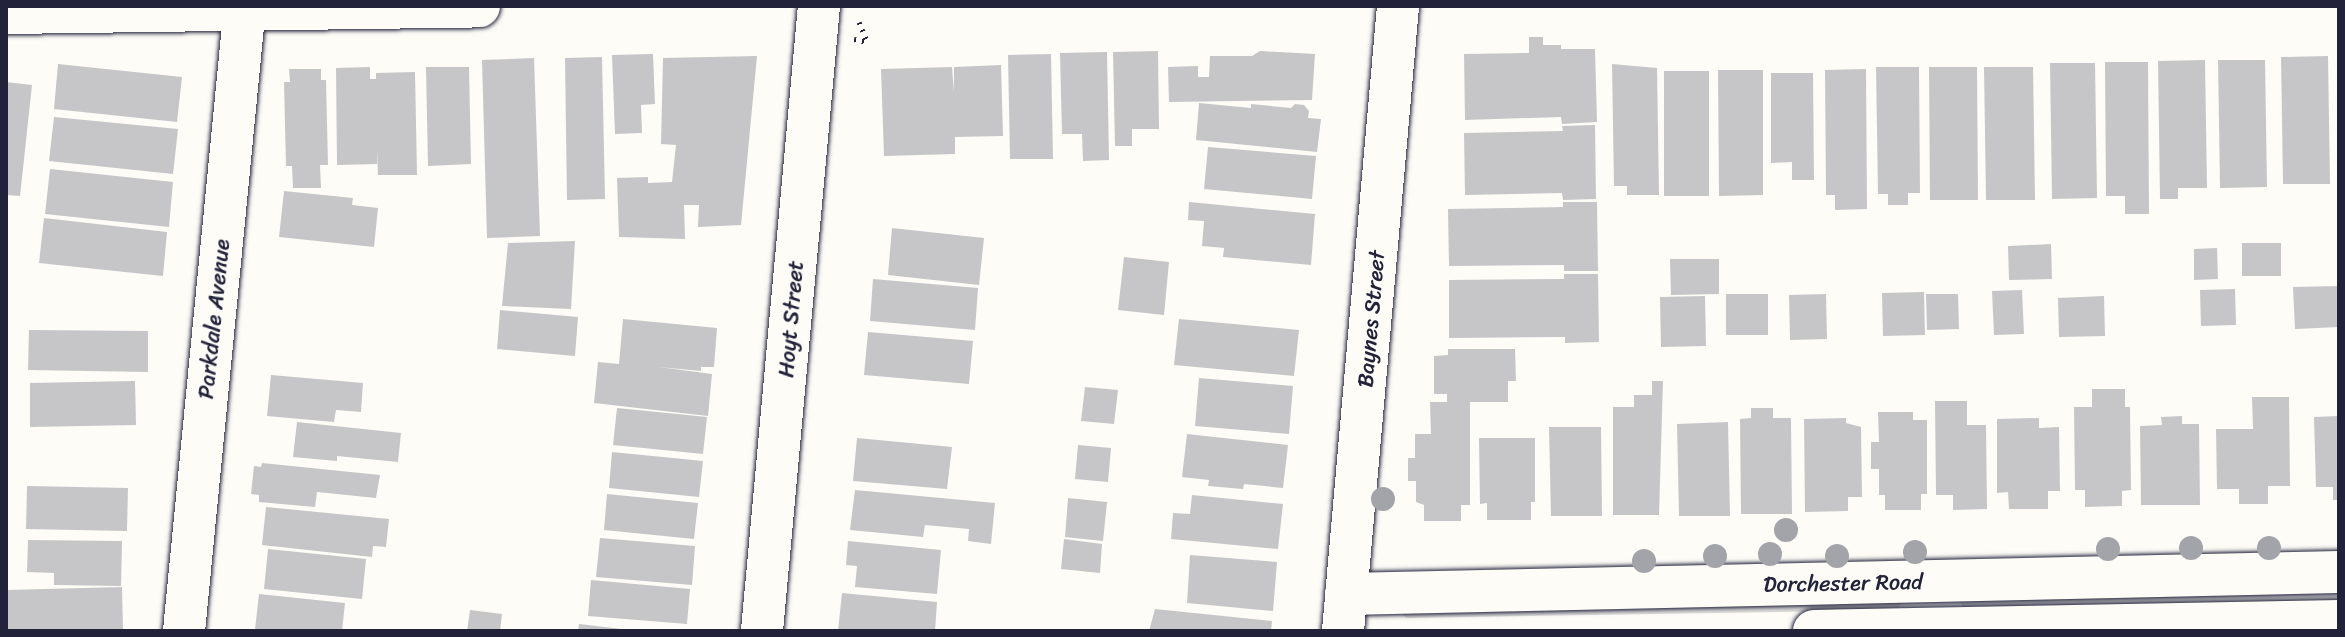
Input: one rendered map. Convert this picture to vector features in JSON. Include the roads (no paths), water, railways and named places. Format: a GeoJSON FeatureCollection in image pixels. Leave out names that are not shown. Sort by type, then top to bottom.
{"type":"FeatureCollection","features":[{"type":"Feature","properties":{"kind":"street"},"geometry":{"type":"LineString","coordinates":[[6,13],[479,6]]}},
{"type":"Feature","properties":{"kind":"street","name":"Hoyt Street"},"geometry":{"type":"LineString","coordinates":[[762,631],[819,6]]}},
{"type":"Feature","properties":{"kind":"street","name":"Baynes Street"},"geometry":{"type":"LineString","coordinates":[[1344,612],[1398,6]]}},
{"type":"Feature","properties":{"kind":"street","name":"Parkdale Avenue"},"geometry":{"type":"LineString","coordinates":[[184,631],[244,8]]}},
{"type":"Feature","properties":{"kind":"street","name":"Dorchester Road"},"geometry":{"type":"LineString","coordinates":[[1344,612],[1930,581],[2339,572]]}},
{"type":"Feature","properties":{"kind":"street"},"geometry":{"type":"LineString","coordinates":[[1930,581],[1931,629]]}},
{"type":"Feature","properties":{"kind":"street"},"geometry":{"type":"LineString","coordinates":[[1814,631],[2339,621]]}}]}
